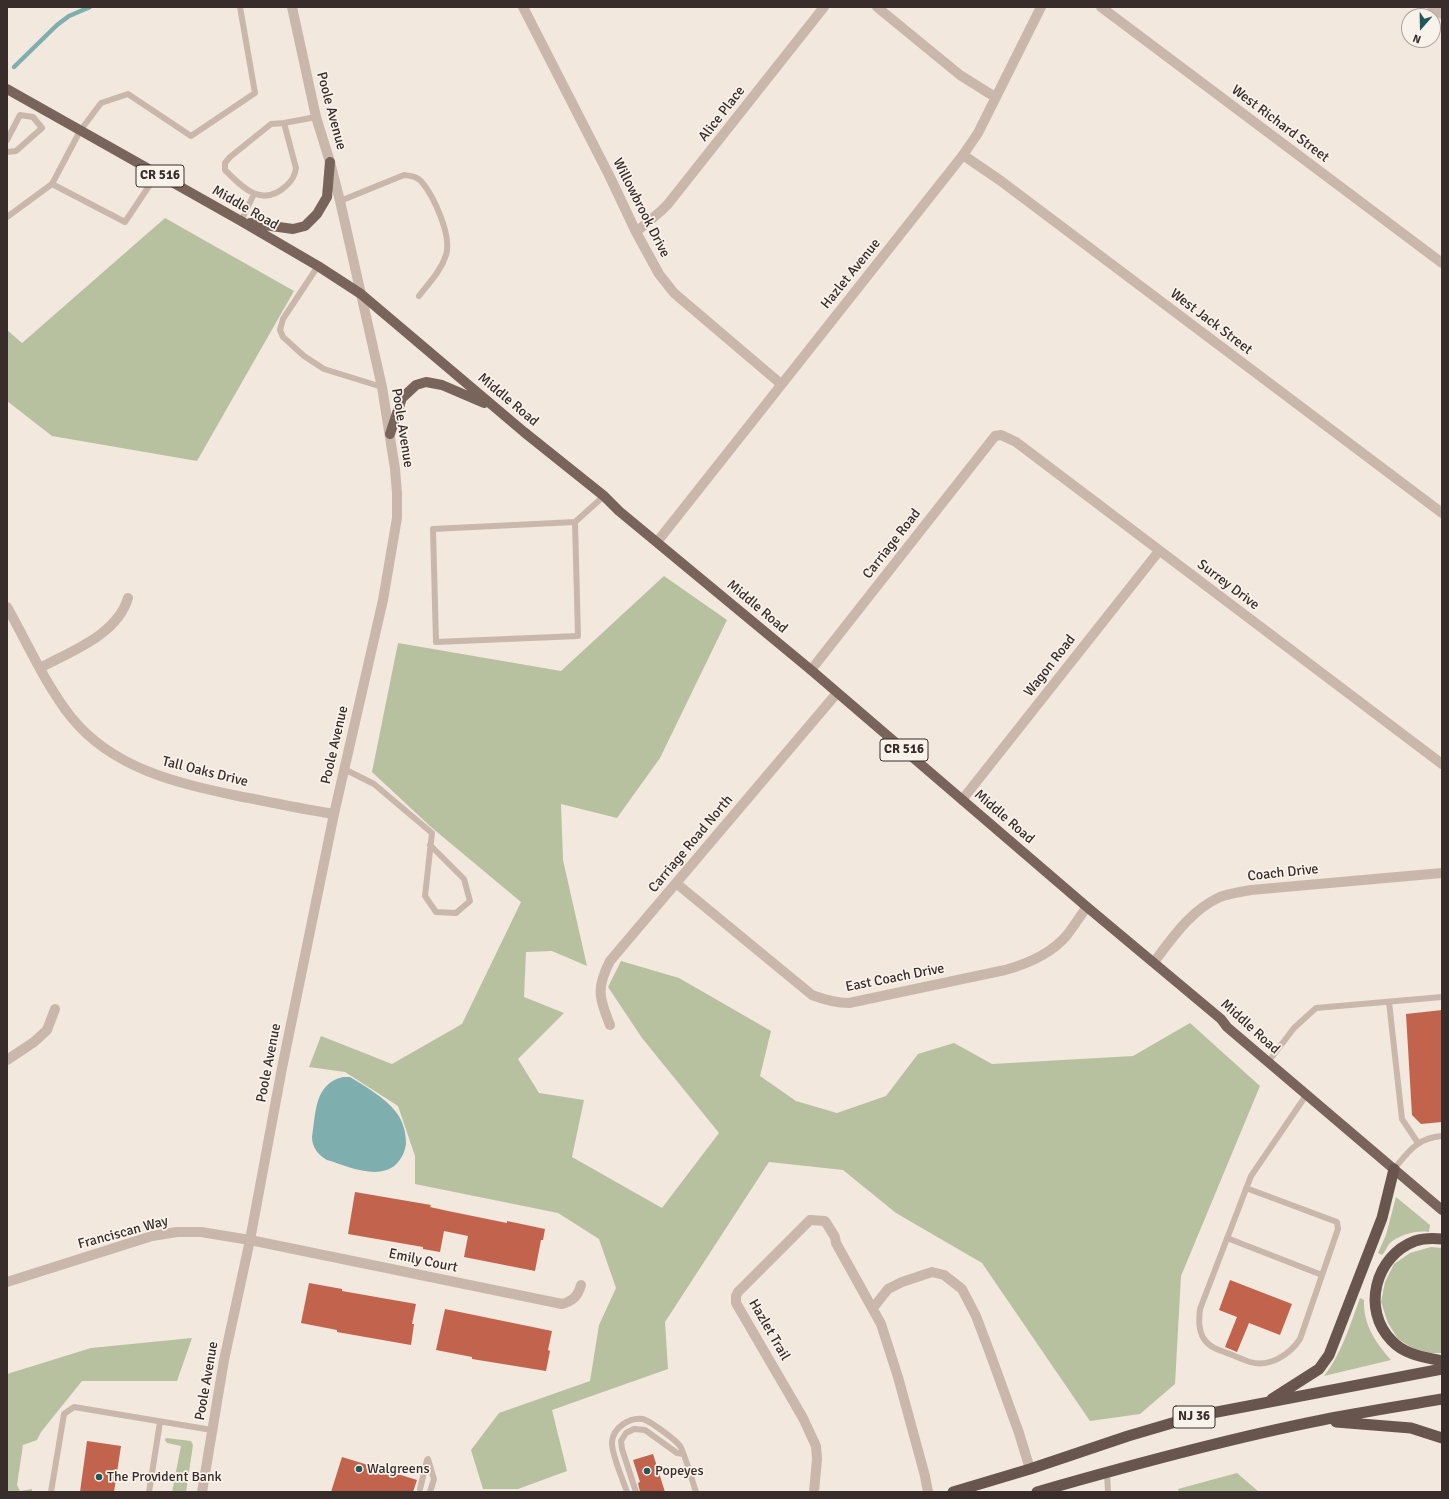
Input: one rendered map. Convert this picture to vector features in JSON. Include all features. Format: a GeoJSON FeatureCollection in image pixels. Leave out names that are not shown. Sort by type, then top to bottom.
{"type":"FeatureCollection","features":[{"type":"Feature","properties":{"kind":"highway"},"geometry":{"type":"LineString","coordinates":[[1267,1403],[1318,1369],[1329,1355],[1382,1218],[1394,1169]]}},
{"type":"Feature","properties":{"kind":"highway"},"geometry":{"type":"LineString","coordinates":[[1442,1239],[1428,1238],[1416,1241],[1402,1247],[1390,1257],[1382,1270],[1377,1283],[1375,1299],[1376,1312],[1382,1328],[1392,1341],[1410,1353],[1442,1361]]}},
{"type":"Feature","properties":{"kind":"highway","name":"NJ 36"},"geometry":{"type":"LineString","coordinates":[[953,1492],[1030,1469],[1128,1436],[1196,1416],[1442,1369]]}},
{"type":"Feature","properties":{"kind":"highway","name":"NJ 36"},"geometry":{"type":"LineString","coordinates":[[1039,1492],[1107,1472],[1207,1446],[1322,1420],[1442,1399]]}},
{"type":"Feature","properties":{"kind":"highway"},"geometry":{"type":"LineString","coordinates":[[1322,1420],[1411,1428],[1442,1438]]}},
{"type":"Feature","properties":{"kind":"main road","name":"Middle Road"},"geometry":{"type":"LineString","coordinates":[[7,89],[241,221],[318,266],[361,294],[494,407],[604,496],[619,511],[811,670],[1087,907],[1221,1019],[1268,1062],[1442,1210]]}},
{"type":"Feature","properties":{"kind":"main road"},"geometry":{"type":"LineString","coordinates":[[241,221],[293,229],[305,226],[317,214],[327,197],[330,162]]}},
{"type":"Feature","properties":{"kind":"main road"},"geometry":{"type":"LineString","coordinates":[[390,434],[402,398],[416,385],[426,382],[442,385],[494,407]]}},
{"type":"Feature","properties":{"kind":"street","name":"Poole Avenue"},"geometry":{"type":"LineString","coordinates":[[202,1492],[224,1360],[250,1240],[282,1068],[334,814],[383,600],[397,518],[395,469],[382,387],[340,201],[316,116],[292,7]]}},
{"type":"Feature","properties":{"kind":"street","name":"Willowbrook Drive"},"geometry":{"type":"LineString","coordinates":[[523,7],[610,177],[636,232],[659,274],[674,293],[781,384]]}},
{"type":"Feature","properties":{"kind":"street","name":"Alice Place"},"geometry":{"type":"LineString","coordinates":[[636,232],[661,212],[668,204],[824,7]]}},
{"type":"Feature","properties":{"kind":"street"},"geometry":{"type":"LineString","coordinates":[[876,7],[960,75],[995,97]]}},
{"type":"Feature","properties":{"kind":"street","name":"Hazlet Avenue"},"geometry":{"type":"LineString","coordinates":[[657,542],[963,155],[978,133],[1041,7]]}},
{"type":"Feature","properties":{"kind":"street","name":"West Richard Street"},"geometry":{"type":"LineString","coordinates":[[1101,7],[1442,263]]}},
{"type":"Feature","properties":{"kind":"street"},"geometry":{"type":"LineString","coordinates":[[1432,7],[1442,14]]}},
{"type":"Feature","properties":{"kind":"street","name":"West Jack Street"},"geometry":{"type":"LineString","coordinates":[[963,155],[1001,181],[1442,513]]}},
{"type":"Feature","properties":{"kind":"street","name":"Surrey Drive"},"geometry":{"type":"LineString","coordinates":[[995,436],[1001,435],[1016,442],[1442,764]]}},
{"type":"Feature","properties":{"kind":"street","name":"Carriage Road"},"geometry":{"type":"LineString","coordinates":[[811,670],[995,436]]}},
{"type":"Feature","properties":{"kind":"street","name":"Wagon Road"},"geometry":{"type":"LineString","coordinates":[[962,800],[1159,551]]}},
{"type":"Feature","properties":{"kind":"street"},"geometry":{"type":"LineString","coordinates":[[40,668],[99,636],[117,620],[126,605],[128,598]]}},
{"type":"Feature","properties":{"kind":"street","name":"Tall Oaks Drive"},"geometry":{"type":"LineString","coordinates":[[7,607],[58,700],[72,718],[99,744],[112,753],[136,767],[160,777],[186,785],[334,814]]}},
{"type":"Feature","properties":{"kind":"street","name":"Carriage Road North"},"geometry":{"type":"LineString","coordinates":[[610,1025],[601,1003],[601,980],[610,961],[837,693]]}},
{"type":"Feature","properties":{"kind":"street","name":"Coach Drive"},"geometry":{"type":"LineString","coordinates":[[1154,962],[1178,930],[1195,913],[1212,901],[1232,893],[1250,890],[1442,873]]}},
{"type":"Feature","properties":{"kind":"street","name":"East Coach Drive"},"geometry":{"type":"LineString","coordinates":[[676,883],[812,995],[838,1003],[849,1003],[998,972],[1023,965],[1042,956],[1063,939],[1087,907]]}},
{"type":"Feature","properties":{"kind":"street"},"geometry":{"type":"LineString","coordinates":[[7,1060],[34,1042],[47,1030],[55,1010]]}},
{"type":"Feature","properties":{"kind":"street","name":"Hazlet Trail"},"geometry":{"type":"LineString","coordinates":[[814,1492],[817,1459],[816,1446],[803,1418],[736,1303],[736,1296],[738,1292],[810,1220],[825,1221],[881,1324],[898,1377],[928,1492]]}},
{"type":"Feature","properties":{"kind":"street","name":"Franciscan Way"},"geometry":{"type":"LineString","coordinates":[[7,1282],[158,1235],[177,1232],[201,1232],[250,1240]]}},
{"type":"Feature","properties":{"kind":"street","name":"Emily Court"},"geometry":{"type":"LineString","coordinates":[[250,1240],[562,1304],[576,1298],[581,1285]]}},
{"type":"Feature","properties":{"kind":"street"},"geometry":{"type":"LineString","coordinates":[[873,1308],[888,1289],[902,1282],[932,1272],[944,1275],[962,1289],[976,1316],[990,1353],[1019,1433],[1030,1469]]}},
{"type":"Feature","properties":{"kind":"lane"},"geometry":{"type":"LineString","coordinates":[[7,217],[52,184],[80,131],[101,103],[128,94],[191,136],[255,93],[240,7]]}},
{"type":"Feature","properties":{"kind":"lane"},"geometry":{"type":"LineString","coordinates":[[33,117],[39,108]]}},
{"type":"Feature","properties":{"kind":"lane"},"geometry":{"type":"LineString","coordinates":[[7,140],[20,115],[33,117],[42,128],[16,151],[7,152]]}},
{"type":"Feature","properties":{"kind":"lane"},"geometry":{"type":"LineString","coordinates":[[284,123],[296,168],[295,175],[279,192],[271,196],[254,194],[225,170],[225,163],[230,157],[271,124],[284,123],[316,116]]}},
{"type":"Feature","properties":{"kind":"lane"},"geometry":{"type":"LineString","coordinates":[[52,184],[125,222],[157,174]]}},
{"type":"Feature","properties":{"kind":"lane"},"geometry":{"type":"LineString","coordinates":[[340,201],[404,176],[412,176],[420,180],[434,202],[444,226],[448,242],[446,254],[440,268],[419,296]]}},
{"type":"Feature","properties":{"kind":"lane"},"geometry":{"type":"LineString","coordinates":[[241,221],[254,194]]}},
{"type":"Feature","properties":{"kind":"lane"},"geometry":{"type":"LineString","coordinates":[[318,266],[283,319],[280,330],[283,337],[304,356],[324,369],[382,387]]}},
{"type":"Feature","properties":{"kind":"lane"},"geometry":{"type":"LineString","coordinates":[[575,522],[578,636],[436,642],[433,529],[575,522],[604,496]]}},
{"type":"Feature","properties":{"kind":"lane"},"geometry":{"type":"LineString","coordinates":[[344,769],[374,784],[432,833],[430,845],[425,896],[436,912],[456,913],[470,901],[464,879],[430,845]]}},
{"type":"Feature","properties":{"kind":"lane"},"geometry":{"type":"LineString","coordinates":[[1268,1062],[1294,1028],[1316,1008],[1442,997]]}},
{"type":"Feature","properties":{"kind":"lane"},"geometry":{"type":"LineString","coordinates":[[1389,1002],[1402,1119],[1418,1143]]}},
{"type":"Feature","properties":{"kind":"lane"},"geometry":{"type":"LineString","coordinates":[[1246,1188],[1336,1222],[1338,1229],[1300,1339],[1294,1349],[1280,1359],[1265,1363],[1252,1363],[1214,1348],[1204,1339],[1199,1327],[1200,1309],[1246,1188],[1251,1176],[1307,1094]]}},
{"type":"Feature","properties":{"kind":"lane"},"geometry":{"type":"LineString","coordinates":[[1394,1169],[1408,1152],[1418,1143],[1427,1138],[1442,1136]]}},
{"type":"Feature","properties":{"kind":"lane"},"geometry":{"type":"LineString","coordinates":[[1227,1238],[1322,1276]]}},
{"type":"Feature","properties":{"kind":"lane"},"geometry":{"type":"LineString","coordinates":[[51,1492],[64,1414],[74,1407],[212,1430]]}},
{"type":"Feature","properties":{"kind":"lane"},"geometry":{"type":"LineString","coordinates":[[627,1492],[612,1444],[616,1432],[623,1424],[642,1419],[650,1422],[681,1446],[696,1492]]}},
{"type":"Feature","properties":{"kind":"lane"},"geometry":{"type":"LineString","coordinates":[[149,1492],[160,1422]]}},
{"type":"Feature","properties":{"kind":"lane"},"geometry":{"type":"LineString","coordinates":[[636,1492],[622,1449],[621,1441],[626,1433],[634,1429],[644,1430],[677,1453],[683,1454]]}},
{"type":"Feature","properties":{"kind":"lane"},"geometry":{"type":"LineString","coordinates":[[420,1489],[428,1459],[434,1479],[430,1492]]}},
{"type":"Feature","properties":{"kind":"lane"},"geometry":{"type":"LineString","coordinates":[[1107,1472],[1108,1492]]}},
{"type":"Feature","properties":{"kind":"green space"},"geometry":{"type":"Polygon","coordinates":[[[165,218],[294,291],[197,461],[52,436],[7,401],[7,330],[22,343],[165,218]]]}},
{"type":"Feature","properties":{"kind":"green space"},"geometry":{"type":"Polygon","coordinates":[[[664,576],[727,620],[660,758],[617,818],[561,804],[563,860],[587,966],[552,951],[526,952],[524,997],[564,1013],[518,1059],[539,1093],[584,1100],[572,1157],[662,1208],[719,1133],[642,1038],[608,987],[621,961],[679,978],[771,1031],[760,1076],[796,1101],[837,1113],[886,1096],[918,1054],[954,1043],[992,1064],[1133,1056],[1190,1023],[1260,1086],[1181,1276],[1175,1384],[1140,1414],[1090,1421],[982,1263],[896,1213],[843,1170],[769,1162],[665,1322],[668,1369],[552,1410],[567,1471],[518,1489],[483,1489],[471,1450],[499,1413],[590,1381],[599,1325],[616,1288],[599,1239],[558,1213],[415,1184],[415,1156],[398,1106],[345,1072],[309,1067],[321,1036],[392,1064],[462,1024],[521,902],[431,827],[372,772],[398,643],[561,671],[664,576]]]}},
{"type":"Feature","properties":{"kind":"green space"},"geometry":{"type":"Polygon","coordinates":[[[1396,1197],[1430,1225],[1429,1232],[1413,1233],[1397,1238],[1389,1244],[1382,1255],[1378,1253],[1386,1235],[1396,1197]]]}},
{"type":"Feature","properties":{"kind":"green space"},"geometry":{"type":"Polygon","coordinates":[[[1431,1247],[1442,1248],[1442,1353],[1431,1353],[1414,1349],[1398,1339],[1388,1323],[1381,1302],[1385,1282],[1394,1264],[1410,1253],[1431,1247]]]}},
{"type":"Feature","properties":{"kind":"green space"},"geometry":{"type":"Polygon","coordinates":[[[1360,1298],[1364,1300],[1364,1309],[1371,1332],[1391,1360],[1324,1376],[1341,1348],[1360,1298]]]}},
{"type":"Feature","properties":{"kind":"green space"},"geometry":{"type":"Polygon","coordinates":[[[192,1338],[177,1381],[82,1381],[41,1432],[37,1440],[23,1445],[17,1485],[20,1491],[32,1489],[32,1492],[7,1492],[7,1374],[91,1348],[192,1338]]]}},
{"type":"Feature","properties":{"kind":"green space"},"geometry":{"type":"Polygon","coordinates":[[[166,1438],[191,1441],[193,1445],[186,1492],[172,1492],[181,1446],[167,1443],[165,1440],[166,1438]]]}},
{"type":"Feature","properties":{"kind":"green space"},"geometry":{"type":"Polygon","coordinates":[[[1237,1473],[1259,1492],[1179,1492],[1178,1489],[1237,1473]]]}},
{"type":"Feature","properties":{"kind":"water"},"geometry":{"type":"Polygon","coordinates":[[[343,1077],[350,1077],[374,1093],[386,1102],[401,1119],[405,1131],[406,1144],[402,1157],[392,1168],[374,1172],[355,1169],[327,1160],[318,1153],[314,1147],[312,1137],[318,1101],[326,1086],[343,1077]]]}},
{"type":"Feature","properties":{"kind":"building"},"geometry":{"type":"Polygon","coordinates":[[[1442,1010],[1442,1122],[1421,1124],[1412,1115],[1406,1014],[1442,1010]]]}},
{"type":"Feature","properties":{"kind":"building"},"geometry":{"type":"Polygon","coordinates":[[[355,1192],[431,1205],[430,1207],[448,1211],[545,1229],[543,1240],[541,1240],[535,1271],[464,1257],[468,1236],[444,1231],[440,1252],[423,1249],[423,1247],[348,1234],[355,1192]]]}},
{"type":"Feature","properties":{"kind":"building"},"geometry":{"type":"Polygon","coordinates":[[[1230,1280],[1292,1304],[1280,1335],[1249,1323],[1237,1352],[1225,1347],[1237,1317],[1219,1310],[1230,1280]]]}},
{"type":"Feature","properties":{"kind":"building"},"geometry":{"type":"Polygon","coordinates":[[[309,1283],[342,1289],[342,1291],[416,1304],[412,1324],[414,1324],[411,1345],[337,1332],[337,1330],[301,1323],[309,1283]]]}},
{"type":"Feature","properties":{"kind":"building"},"geometry":{"type":"Polygon","coordinates":[[[445,1309],[552,1331],[546,1371],[472,1359],[472,1357],[436,1350],[445,1309]]]}},
{"type":"Feature","properties":{"kind":"building"},"geometry":{"type":"Polygon","coordinates":[[[87,1441],[121,1446],[114,1492],[80,1492],[87,1441]]]}},
{"type":"Feature","properties":{"kind":"building","name":"Popeyes"},"geometry":{"type":"Polygon","coordinates":[[[653,1454],[665,1492],[640,1492],[638,1483],[640,1482],[633,1460],[653,1454]]]}},
{"type":"Feature","properties":{"kind":"building","name":"Walgreens"},"geometry":{"type":"Polygon","coordinates":[[[342,1457],[417,1480],[413,1492],[331,1492],[342,1457]]]}},
{"type":"Feature","properties":{"kind":"waterway"},"geometry":{"type":"LineString","coordinates":[[14,67],[57,25],[69,16],[90,7]]}},
{"type":"Feature","properties":{"kind":"place","name":"Walgreens"},"geometry":{"type":"Point","coordinates":[359,1469]}},
{"type":"Feature","properties":{"kind":"place","name":"Popeyes"},"geometry":{"type":"Point","coordinates":[647,1471]}},
{"type":"Feature","properties":{"kind":"place","name":"The Provident Bank"},"geometry":{"type":"Point","coordinates":[99,1477]}}]}
